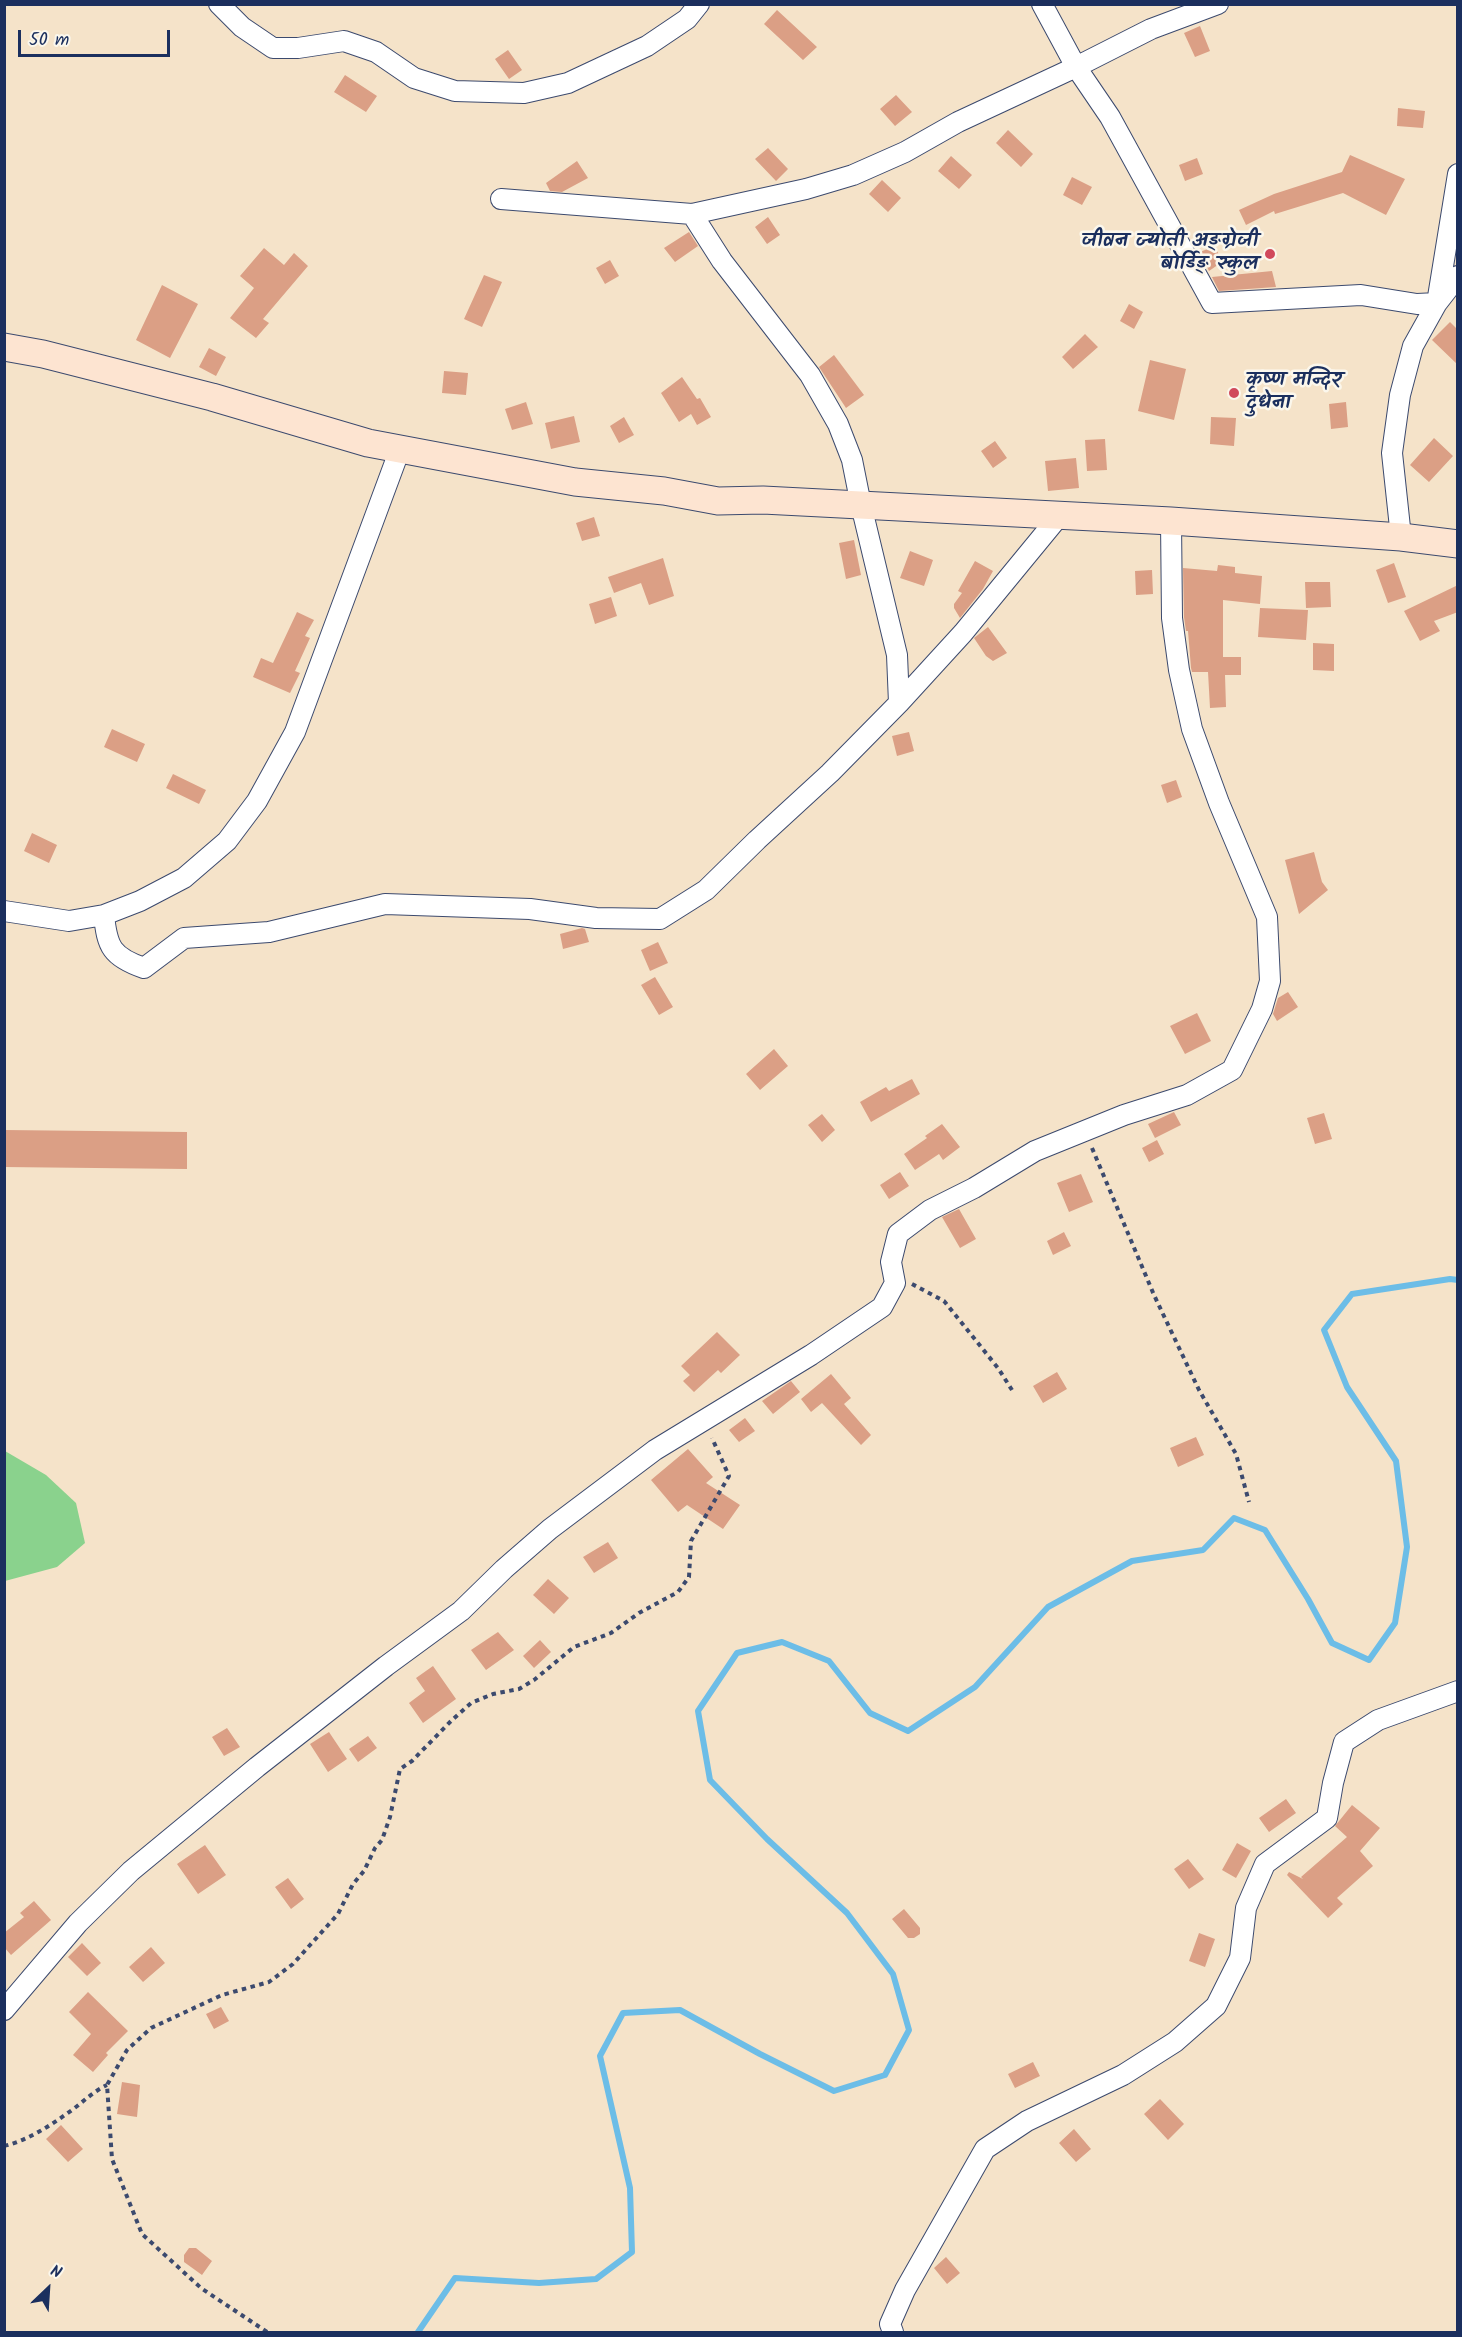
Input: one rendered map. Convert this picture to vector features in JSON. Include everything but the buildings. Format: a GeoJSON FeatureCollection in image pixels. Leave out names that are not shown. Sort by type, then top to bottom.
{"type":"FeatureCollection","features":[{"type":"Feature","properties":{"kind":"main road"},"geometry":{"type":"LineString","coordinates":[[4,347],[43,354],[212,397],[368,443],[575,482],[664,491],[718,501],[763,500],[1171,521],[1401,537],[1458,544]]}},
{"type":"Feature","properties":{"kind":"street"},"geometry":{"type":"LineString","coordinates":[[219,4],[242,27],[273,48],[298,48],[344,41],[376,52],[414,78],[455,91],[524,93],[568,83],[647,46],[687,20],[699,4]]}},
{"type":"Feature","properties":{"kind":"street"},"geometry":{"type":"LineString","coordinates":[[1042,4],[1076,67],[1110,117],[1212,303],[1361,295],[1417,304],[1437,303]]}},
{"type":"Feature","properties":{"kind":"street"},"geometry":{"type":"LineString","coordinates":[[501,199],[692,214],[806,189],[853,175],[905,152],[968,118],[1150,29],[1218,4]]}},
{"type":"Feature","properties":{"kind":"street"},"geometry":{"type":"LineString","coordinates":[[1437,303],[1458,174]]}},
{"type":"Feature","properties":{"kind":"street"},"geometry":{"type":"LineString","coordinates":[[692,214],[722,261],[810,375],[838,424],[852,460],[897,655],[899,703]]}},
{"type":"Feature","properties":{"kind":"street"},"geometry":{"type":"LineString","coordinates":[[1401,537],[1392,453],[1400,395],[1413,346],[1437,303],[1458,276]]}},
{"type":"Feature","properties":{"kind":"street"},"geometry":{"type":"LineString","coordinates":[[4,911],[69,921],[104,915],[140,901],[184,878],[227,841],[256,801],[295,732],[400,449]]}},
{"type":"Feature","properties":{"kind":"street"},"geometry":{"type":"LineString","coordinates":[[104,915],[106,934],[114,952],[125,961],[144,968],[184,938],[269,932],[385,904],[530,909],[596,918],[660,919],[706,890],[830,773],[899,703],[963,633],[1060,515]]}},
{"type":"Feature","properties":{"kind":"street"},"geometry":{"type":"LineString","coordinates":[[4,2010],[78,1923],[131,1871],[358,1688],[461,1611],[550,1529],[655,1450],[811,1355],[882,1306],[895,1283],[891,1262],[898,1234],[930,1210],[974,1188],[1035,1151],[1124,1115],[1187,1095],[1232,1070],[1258,1018],[1270,981],[1267,917],[1219,803],[1192,729],[1179,670],[1172,618],[1171,521]]}},
{"type":"Feature","properties":{"kind":"street"},"geometry":{"type":"LineString","coordinates":[[893,2332],[890,2324],[904,2289],[985,2149],[1027,2121],[1070,2102],[1131,2070],[1174,2042],[1216,2006],[1240,1958],[1246,1908],[1265,1864],[1327,1818],[1344,1742],[1378,1720],[1458,1691]]}},
{"type":"Feature","properties":{"kind":"path"},"geometry":{"type":"LineString","coordinates":[[1085,1131],[1154,1295],[1199,1390],[1236,1454],[1249,1502]]}},
{"type":"Feature","properties":{"kind":"path"},"geometry":{"type":"LineString","coordinates":[[891,1262],[913,1285],[944,1301],[998,1368],[1012,1390]]}},
{"type":"Feature","properties":{"kind":"path"},"geometry":{"type":"LineString","coordinates":[[267,2332],[201,2288],[142,2234],[112,2159],[107,2085],[127,2050],[151,2028],[222,1995],[268,1982],[293,1964],[338,1914],[353,1884],[364,1871],[375,1848],[382,1840],[390,1817],[400,1769],[412,1761],[458,1714],[471,1703],[493,1694],[519,1689],[534,1680],[574,1647],[610,1634],[639,1613],[678,1592],[689,1577],[691,1541],[729,1476],[704,1421]]}},
{"type":"Feature","properties":{"kind":"path"},"geometry":{"type":"LineString","coordinates":[[4,2146],[22,2142],[31,2137],[71,2111],[94,2091],[107,2085]]}},
{"type":"Feature","properties":{"kind":"green space"},"geometry":{"type":"Polygon","coordinates":[[[5,1451],[46,1475],[76,1503],[85,1543],[57,1567],[5,1581],[5,1451]]]}},
{"type":"Feature","properties":{"kind":"waterway"},"geometry":{"type":"LineString","coordinates":[[418,2332],[455,2278],[539,2283],[596,2279],[632,2252],[630,2188],[600,2056],[623,2013],[680,2010],[834,2091],[885,2075],[909,2030],[893,1974],[847,1913],[767,1839],[710,1780],[698,1711],[737,1653],[782,1642],[829,1661],[870,1713],[908,1731],[975,1687],[1048,1607],[1132,1561],[1203,1550],[1234,1518],[1265,1530],[1332,1643],[1369,1660],[1395,1623],[1407,1547],[1396,1461],[1347,1387],[1324,1330],[1352,1294],[1450,1279],[1458,1280]]}},
{"type":"Feature","properties":{"kind":"place","name":"जीवन ज्योती अङ्ग्रेजी बोर्डिङ् स्कुल"},"geometry":{"type":"Point","coordinates":[1270,254]}},
{"type":"Feature","properties":{"kind":"place","name":"कृष्ण मन्दिर दुधेना"},"geometry":{"type":"Point","coordinates":[1234,393]}}]}
